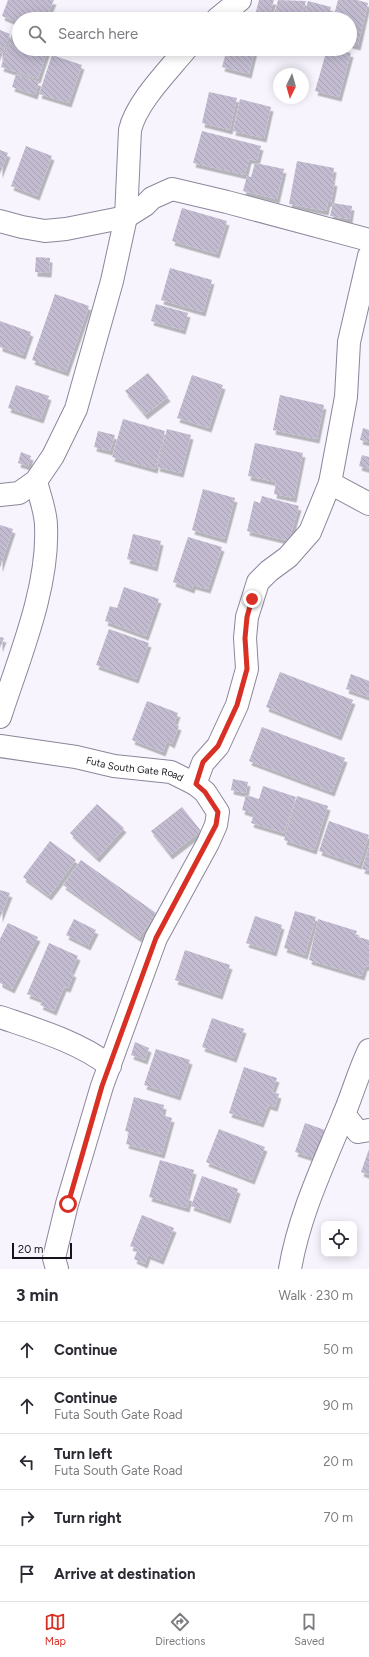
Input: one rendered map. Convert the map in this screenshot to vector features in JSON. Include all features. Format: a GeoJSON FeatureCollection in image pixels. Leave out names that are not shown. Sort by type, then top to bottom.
{"type":"FeatureCollection","features":[{"type":"Feature","properties":{"kind":"street"},"geometry":{"type":"LineString","coordinates":[[225,12],[240,0]]}},
{"type":"Feature","properties":{"kind":"street"},"geometry":{"type":"LineString","coordinates":[[0,495],[19,493],[36,481],[53,456],[76,409],[112,281],[126,217],[130,130],[132,121],[139,108],[180,56]]}},
{"type":"Feature","properties":{"kind":"street"},"geometry":{"type":"LineString","coordinates":[[0,221],[45,231],[126,217],[145,205],[152,198],[172,189],[369,240]]}},
{"type":"Feature","properties":{"kind":"street"},"geometry":{"type":"LineString","coordinates":[[196,784],[203,762],[218,746],[237,705],[247,669],[245,638],[247,617],[258,582],[269,571],[288,557],[310,532],[330,483],[346,397],[349,342],[369,256]]}},
{"type":"Feature","properties":{"kind":"street"},"geometry":{"type":"LineString","coordinates":[[0,717],[38,600],[44,562],[46,525],[36,481]]}},
{"type":"Feature","properties":{"kind":"street"},"geometry":{"type":"LineString","coordinates":[[330,483],[369,504]]}},
{"type":"Feature","properties":{"kind":"street","name":"Futa South Gate Road"},"geometry":{"type":"LineString","coordinates":[[0,746],[76,757],[114,766],[171,772],[196,784],[205,792],[218,812],[216,825],[156,938],[102,1086],[54,1258],[57,1269]]}},
{"type":"Feature","properties":{"kind":"street"},"geometry":{"type":"LineString","coordinates":[[0,1017],[42,1032],[95,1054],[110,1066]]}},
{"type":"Feature","properties":{"kind":"street"},"geometry":{"type":"LineString","coordinates":[[290,1269],[294,1247],[306,1206],[344,1114],[358,1073],[369,1050]]}},
{"type":"Feature","properties":{"kind":"street"},"geometry":{"type":"LineString","coordinates":[[344,1114],[358,1132],[369,1130]]}},
{"type":"Feature","properties":{"kind":"building"},"geometry":{"type":"Polygon","coordinates":[[[8,0],[54,0],[49,12],[12,12],[12,20],[2,16],[8,0]]]}},
{"type":"Feature","properties":{"kind":"building"},"geometry":{"type":"Polygon","coordinates":[[[259,0],[274,0],[270,12],[256,12],[259,0]]]}},
{"type":"Feature","properties":{"kind":"building"},"geometry":{"type":"Polygon","coordinates":[[[278,0],[306,1],[303,12],[275,12],[278,0]]]}},
{"type":"Feature","properties":{"kind":"building"},"geometry":{"type":"Polygon","coordinates":[[[338,0],[357,0],[368,3],[358,46],[357,12],[335,12],[338,0]]]}},
{"type":"Feature","properties":{"kind":"building"},"geometry":{"type":"Polygon","coordinates":[[[308,1],[331,7],[330,12],[305,12],[308,1]]]}},
{"type":"Feature","properties":{"kind":"building"},"geometry":{"type":"Polygon","coordinates":[[[0,30],[10,34],[0,61],[0,30]]]}},
{"type":"Feature","properties":{"kind":"building"},"geometry":{"type":"Polygon","coordinates":[[[12,34],[12,56],[46,56],[38,79],[1,67],[12,34]]]}},
{"type":"Feature","properties":{"kind":"building"},"geometry":{"type":"Polygon","coordinates":[[[52,56],[82,65],[69,103],[39,94],[52,56]]]}},
{"type":"Feature","properties":{"kind":"building"},"geometry":{"type":"Polygon","coordinates":[[[225,56],[253,56],[249,74],[222,67],[225,56]]]}},
{"type":"Feature","properties":{"kind":"building"},"geometry":{"type":"Polygon","coordinates":[[[325,56],[350,56],[339,97],[315,91],[325,56]]]}},
{"type":"Feature","properties":{"kind":"building"},"geometry":{"type":"Polygon","coordinates":[[[16,74],[39,82],[35,95],[12,87],[16,74]]]}},
{"type":"Feature","properties":{"kind":"building"},"geometry":{"type":"Polygon","coordinates":[[[209,92],[237,98],[230,130],[202,123],[209,92]]]}},
{"type":"Feature","properties":{"kind":"building"},"geometry":{"type":"Polygon","coordinates":[[[240,99],[271,107],[264,138],[233,131],[240,99]]]}},
{"type":"Feature","properties":{"kind":"building"},"geometry":{"type":"Polygon","coordinates":[[[202,131],[261,146],[257,161],[249,159],[245,175],[193,163],[202,131]]]}},
{"type":"Feature","properties":{"kind":"building"},"geometry":{"type":"Polygon","coordinates":[[[26,146],[52,156],[37,196],[11,186],[26,146]]]}},
{"type":"Feature","properties":{"kind":"building"},"geometry":{"type":"Polygon","coordinates":[[[0,150],[8,153],[0,174],[0,150]]]}},
{"type":"Feature","properties":{"kind":"building"},"geometry":{"type":"Polygon","coordinates":[[[297,161],[334,168],[332,181],[335,182],[331,202],[328,202],[326,211],[289,204],[297,161]]]}},
{"type":"Feature","properties":{"kind":"building"},"geometry":{"type":"Polygon","coordinates":[[[255,163],[284,169],[277,199],[243,191],[247,176],[251,177],[255,163]]]}},
{"type":"Feature","properties":{"kind":"building"},"geometry":{"type":"Polygon","coordinates":[[[333,203],[352,206],[350,219],[330,216],[333,203]]]}},
{"type":"Feature","properties":{"kind":"building"},"geometry":{"type":"Polygon","coordinates":[[[182,208],[227,221],[217,254],[172,241],[182,208]]]}},
{"type":"Feature","properties":{"kind":"building"},"geometry":{"type":"Polygon","coordinates":[[[36,257],[50,258],[49,273],[35,272],[36,257]]]}},
{"type":"Feature","properties":{"kind":"building"},"geometry":{"type":"Polygon","coordinates":[[[170,268],[212,280],[203,312],[161,300],[170,268]]]}},
{"type":"Feature","properties":{"kind":"building"},"geometry":{"type":"Polygon","coordinates":[[[55,294],[89,306],[66,372],[32,360],[55,294]]]}},
{"type":"Feature","properties":{"kind":"building"},"geometry":{"type":"Polygon","coordinates":[[[156,304],[188,313],[183,330],[151,321],[156,304]]]}},
{"type":"Feature","properties":{"kind":"building"},"geometry":{"type":"Polygon","coordinates":[[[0,321],[31,332],[23,355],[0,347],[0,321]]]}},
{"type":"Feature","properties":{"kind":"building"},"geometry":{"type":"Polygon","coordinates":[[[148,373],[168,397],[145,415],[125,391],[148,373]]]}},
{"type":"Feature","properties":{"kind":"building"},"geometry":{"type":"Polygon","coordinates":[[[192,375],[223,385],[209,428],[177,418],[192,375]]]}},
{"type":"Feature","properties":{"kind":"building"},"geometry":{"type":"Polygon","coordinates":[[[16,385],[49,396],[41,419],[8,408],[16,385]]]}},
{"type":"Feature","properties":{"kind":"building"},"geometry":{"type":"Polygon","coordinates":[[[280,395],[324,405],[317,439],[273,430],[280,395]]]}},
{"type":"Feature","properties":{"kind":"building"},"geometry":{"type":"Polygon","coordinates":[[[123,419],[165,431],[155,469],[112,457],[123,419]]]}},
{"type":"Feature","properties":{"kind":"building"},"geometry":{"type":"Polygon","coordinates":[[[363,428],[369,430],[369,442],[360,440],[363,428]]]}},
{"type":"Feature","properties":{"kind":"building"},"geometry":{"type":"Polygon","coordinates":[[[167,429],[191,435],[181,473],[157,467],[167,429]]]}},
{"type":"Feature","properties":{"kind":"building"},"geometry":{"type":"Polygon","coordinates":[[[98,431],[115,435],[110,451],[94,447],[98,431]]]}},
{"type":"Feature","properties":{"kind":"building"},"geometry":{"type":"Polygon","coordinates":[[[255,443],[303,453],[294,498],[274,494],[276,482],[248,476],[255,443]]]}},
{"type":"Feature","properties":{"kind":"building"},"geometry":{"type":"Polygon","coordinates":[[[21,452],[31,456],[28,466],[18,463],[21,452]]]}},
{"type":"Feature","properties":{"kind":"building"},"geometry":{"type":"Polygon","coordinates":[[[362,455],[369,457],[369,469],[359,466],[362,455]]]}},
{"type":"Feature","properties":{"kind":"building"},"geometry":{"type":"Polygon","coordinates":[[[203,489],[235,498],[224,539],[192,530],[203,489]]]}},
{"type":"Feature","properties":{"kind":"building"},"geometry":{"type":"Polygon","coordinates":[[[262,496],[299,506],[289,541],[247,531],[254,501],[260,503],[262,496]]]}},
{"type":"Feature","properties":{"kind":"building"},"geometry":{"type":"Polygon","coordinates":[[[0,525],[13,529],[0,568],[0,525]]]}},
{"type":"Feature","properties":{"kind":"building"},"geometry":{"type":"Polygon","coordinates":[[[133,534],[161,541],[155,567],[127,559],[133,534]]]}},
{"type":"Feature","properties":{"kind":"building"},"geometry":{"type":"Polygon","coordinates":[[[188,537],[222,547],[208,589],[193,585],[192,589],[173,582],[188,537]]]}},
{"type":"Feature","properties":{"kind":"building"},"geometry":{"type":"Polygon","coordinates":[[[124,587],[159,599],[146,636],[105,621],[110,606],[117,608],[124,587]]]}},
{"type":"Feature","properties":{"kind":"building"},"geometry":{"type":"Polygon","coordinates":[[[109,629],[149,643],[136,679],[96,665],[109,629]]]}},
{"type":"Feature","properties":{"kind":"building"},"geometry":{"type":"Polygon","coordinates":[[[0,637],[4,638],[0,648],[0,637]]]}},
{"type":"Feature","properties":{"kind":"building"},"geometry":{"type":"Polygon","coordinates":[[[280,672],[353,700],[339,736],[266,707],[280,672]]]}},
{"type":"Feature","properties":{"kind":"building"},"geometry":{"type":"Polygon","coordinates":[[[351,674],[369,681],[369,697],[346,689],[351,674]]]}},
{"type":"Feature","properties":{"kind":"building"},"geometry":{"type":"Polygon","coordinates":[[[147,701],[178,713],[174,724],[179,726],[172,744],[167,741],[163,752],[132,740],[147,701]]]}},
{"type":"Feature","properties":{"kind":"building"},"geometry":{"type":"Polygon","coordinates":[[[262,727],[345,758],[332,792],[249,761],[262,727]]]}},
{"type":"Feature","properties":{"kind":"building"},"geometry":{"type":"Polygon","coordinates":[[[233,779],[248,782],[246,793],[231,790],[233,779]]]}},
{"type":"Feature","properties":{"kind":"building"},"geometry":{"type":"Polygon","coordinates":[[[263,786],[296,797],[284,833],[251,823],[254,814],[242,810],[246,795],[259,799],[263,786]]]}},
{"type":"Feature","properties":{"kind":"building"},"geometry":{"type":"Polygon","coordinates":[[[297,796],[328,806],[314,850],[284,840],[297,796]]]}},
{"type":"Feature","properties":{"kind":"building"},"geometry":{"type":"Polygon","coordinates":[[[97,804],[124,828],[97,858],[70,833],[97,804]]]}},
{"type":"Feature","properties":{"kind":"building"},"geometry":{"type":"Polygon","coordinates":[[[182,807],[201,831],[170,855],[151,831],[182,807]]]}},
{"type":"Feature","properties":{"kind":"building"},"geometry":{"type":"Polygon","coordinates":[[[329,821],[369,835],[359,865],[319,851],[329,821]]]}},
{"type":"Feature","properties":{"kind":"building"},"geometry":{"type":"Polygon","coordinates":[[[50,841],[76,860],[49,896],[23,877],[50,841]]]}},
{"type":"Feature","properties":{"kind":"building"},"geometry":{"type":"Polygon","coordinates":[[[369,846],[369,871],[362,869],[369,846]]]}},
{"type":"Feature","properties":{"kind":"building"},"geometry":{"type":"Polygon","coordinates":[[[81,860],[156,913],[139,938],[63,885],[81,860]]]}},
{"type":"Feature","properties":{"kind":"building"},"geometry":{"type":"Polygon","coordinates":[[[0,890],[10,893],[0,918],[0,890]]]}},
{"type":"Feature","properties":{"kind":"building"},"geometry":{"type":"Polygon","coordinates":[[[295,911],[316,917],[305,955],[284,948],[295,911]]]}},
{"type":"Feature","properties":{"kind":"building"},"geometry":{"type":"Polygon","coordinates":[[[255,916],[282,925],[274,952],[246,943],[255,916]]]}},
{"type":"Feature","properties":{"kind":"building"},"geometry":{"type":"Polygon","coordinates":[[[74,919],[96,930],[88,946],[66,935],[74,919]]]}},
{"type":"Feature","properties":{"kind":"building"},"geometry":{"type":"Polygon","coordinates":[[[318,919],[357,931],[355,936],[369,940],[369,967],[365,966],[362,976],[309,960],[318,919]]]}},
{"type":"Feature","properties":{"kind":"building"},"geometry":{"type":"Polygon","coordinates":[[[8,923],[38,937],[12,989],[0,983],[0,939],[8,923]]]}},
{"type":"Feature","properties":{"kind":"building"},"geometry":{"type":"Polygon","coordinates":[[[49,943],[78,956],[71,972],[74,973],[68,988],[64,987],[54,1011],[40,1005],[43,1000],[27,994],[49,943]]]}},
{"type":"Feature","properties":{"kind":"building"},"geometry":{"type":"Polygon","coordinates":[[[185,950],[230,965],[220,995],[175,980],[185,950]]]}},
{"type":"Feature","properties":{"kind":"building"},"geometry":{"type":"Polygon","coordinates":[[[212,1018],[244,1029],[234,1058],[202,1047],[212,1018]]]}},
{"type":"Feature","properties":{"kind":"building"},"geometry":{"type":"Polygon","coordinates":[[[135,1042],[149,1048],[145,1060],[131,1055],[135,1042]]]}},
{"type":"Feature","properties":{"kind":"building"},"geometry":{"type":"Polygon","coordinates":[[[156,1049],[190,1060],[178,1096],[144,1085],[156,1049]]]}},
{"type":"Feature","properties":{"kind":"building"},"geometry":{"type":"Polygon","coordinates":[[[244,1067],[277,1078],[272,1092],[279,1094],[275,1107],[268,1105],[261,1123],[229,1113],[244,1067]]]}},
{"type":"Feature","properties":{"kind":"building"},"geometry":{"type":"Polygon","coordinates":[[[134,1097],[164,1105],[162,1115],[172,1118],[162,1154],[126,1144],[129,1132],[125,1131],[134,1097]]]}},
{"type":"Feature","properties":{"kind":"building"},"geometry":{"type":"Polygon","coordinates":[[[305,1123],[325,1130],[314,1158],[295,1152],[305,1123]]]}},
{"type":"Feature","properties":{"kind":"building"},"geometry":{"type":"Polygon","coordinates":[[[219,1129],[265,1147],[252,1180],[206,1162],[219,1129]]]}},
{"type":"Feature","properties":{"kind":"building"},"geometry":{"type":"Polygon","coordinates":[[[369,1149],[369,1175],[361,1172],[369,1149]]]}},
{"type":"Feature","properties":{"kind":"building"},"geometry":{"type":"Polygon","coordinates":[[[160,1160],[194,1170],[187,1196],[190,1197],[187,1208],[149,1197],[160,1160]]]}},
{"type":"Feature","properties":{"kind":"building"},"geometry":{"type":"Polygon","coordinates":[[[202,1176],[238,1189],[228,1219],[191,1206],[202,1176]]]}},
{"type":"Feature","properties":{"kind":"building"},"geometry":{"type":"Polygon","coordinates":[[[142,1215],[174,1228],[161,1260],[148,1255],[145,1264],[134,1259],[138,1249],[130,1246],[142,1215]]]}},
{"type":"Feature","properties":{"kind":"route"},"geometry":{"type":"LineString","coordinates":[[68,1204],[102,1086],[115,1054],[156,938],[208,843],[216,825],[218,812],[205,792],[196,784],[203,762],[218,746],[237,705],[247,669],[245,638],[247,617],[252,599]]}}]}
